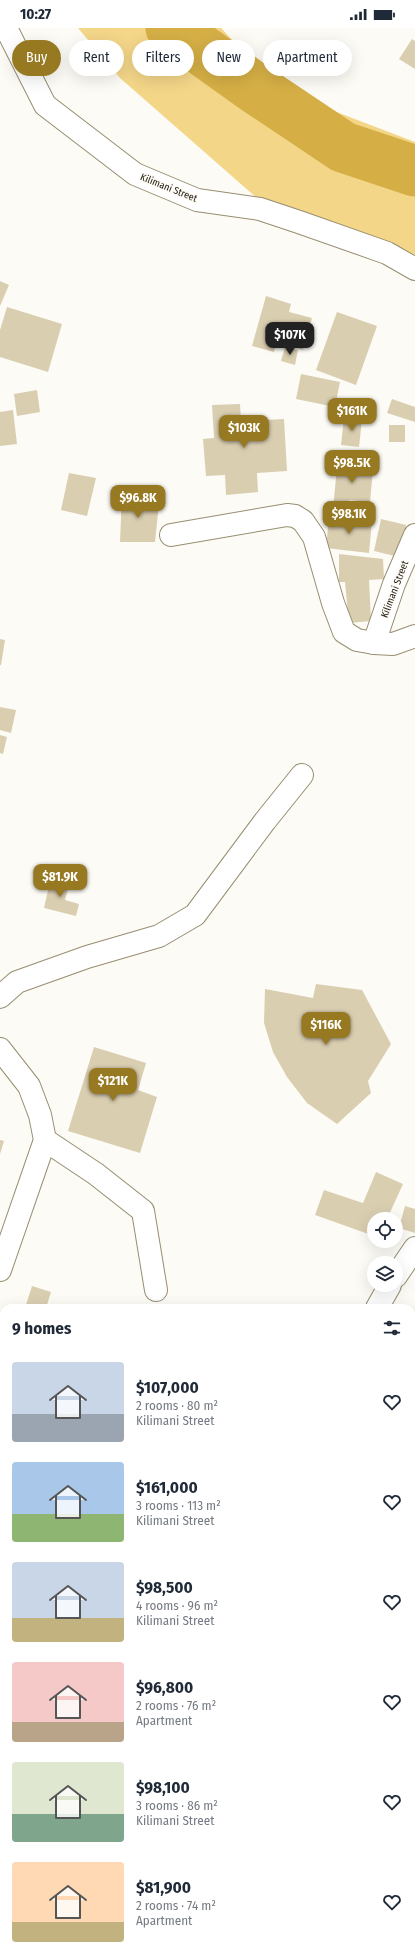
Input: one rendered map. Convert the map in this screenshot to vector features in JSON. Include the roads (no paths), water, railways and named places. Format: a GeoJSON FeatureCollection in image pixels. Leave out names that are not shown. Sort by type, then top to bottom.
{"type":"FeatureCollection","features":[{"type":"Feature","properties":{"kind":"street","name":"Kilimani Street"},"geometry":{"type":"LineString","coordinates":[[6,28],[45,105],[135,174],[197,200],[260,209],[388,253],[415,269]]}},
{"type":"Feature","properties":{"kind":"street"},"geometry":{"type":"LineString","coordinates":[[171,535],[287,515],[295,516],[303,520],[314,537],[332,602],[344,632],[357,640],[374,643],[393,644],[415,636]]}},
{"type":"Feature","properties":{"kind":"street","name":"Kilimani Street"},"geometry":{"type":"LineString","coordinates":[[374,643],[394,584],[415,535]]}},
{"type":"Feature","properties":{"kind":"street"},"geometry":{"type":"LineString","coordinates":[[0,997],[17,982],[87,957],[159,936],[195,915],[302,774]]}},
{"type":"Feature","properties":{"kind":"street"},"geometry":{"type":"LineString","coordinates":[[0,1049],[30,1086],[40,1115],[45,1140],[0,1270]]}},
{"type":"Feature","properties":{"kind":"street"},"geometry":{"type":"LineString","coordinates":[[45,1140],[96,1174],[143,1211],[156,1290]]}},
{"type":"Feature","properties":{"kind":"street"},"geometry":{"type":"LineString","coordinates":[[403,1266],[415,1248]]}},
{"type":"Feature","properties":{"kind":"street"},"geometry":{"type":"LineString","coordinates":[[379,1304],[386,1292]]}},
{"type":"Feature","properties":{"kind":"waterway"},"geometry":{"type":"LineString","coordinates":[[171,28],[252,86],[343,147],[415,171]]}}]}
